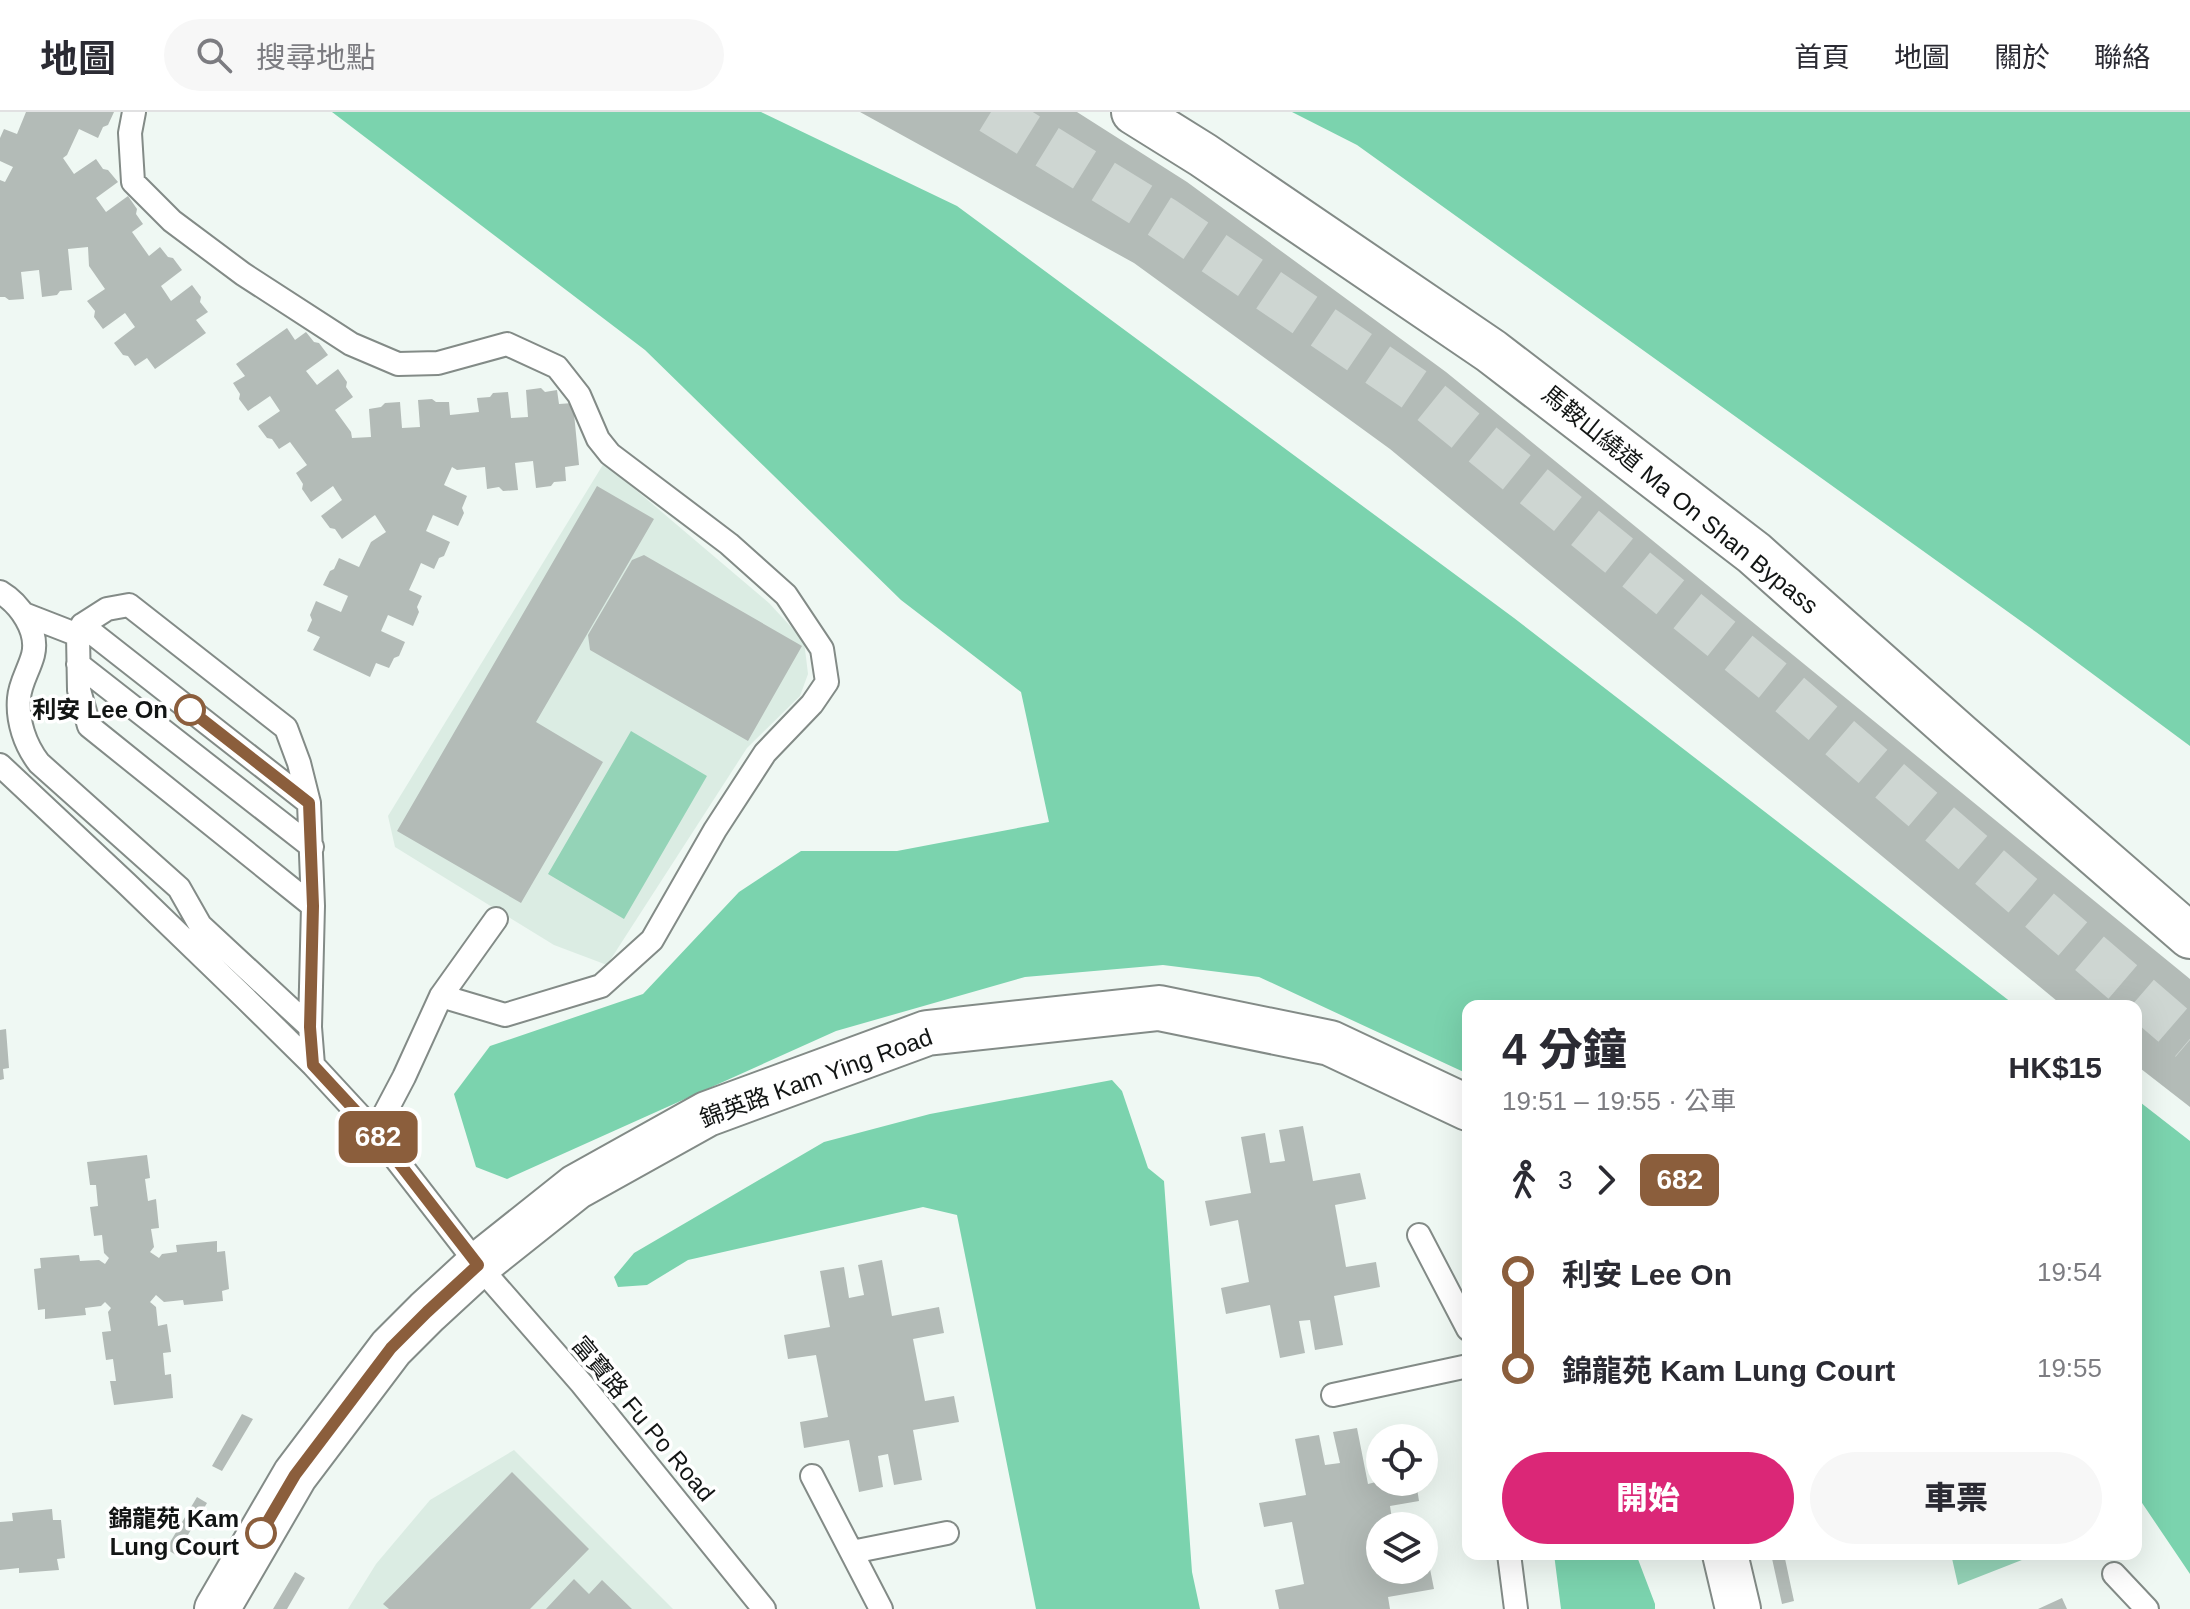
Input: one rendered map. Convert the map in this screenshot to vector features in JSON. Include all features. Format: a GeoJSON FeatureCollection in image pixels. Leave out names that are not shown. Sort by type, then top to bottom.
{"type":"FeatureCollection","features":[{"type":"Feature","properties":{"kind":"street","name":"馬鞍山繞道 Ma On Shan Bypass"},"geometry":{"type":"LineString","coordinates":[[1134,112],[1203,155],[1491,351],[1754,553],[2190,936]]}},
{"type":"Feature","properties":{"kind":"street","name":"錦英路 Kam Ying Road"},"geometry":{"type":"LineString","coordinates":[[217,1609],[295,1475],[391,1348],[478,1265],[576,1187],[707,1114],[927,1033],[1159,1008],[1330,1043],[1462,1105]]}},
{"type":"Feature","properties":{"kind":"street"},"geometry":{"type":"LineString","coordinates":[[1726,1560],[1738,1609]]}},
{"type":"Feature","properties":{"kind":"lane"},"geometry":{"type":"LineString","coordinates":[[134,112],[130,133],[133,182],[172,221],[243,274],[351,344],[398,364],[438,363],[507,344],[557,367],[579,395],[598,439],[610,454],[729,544],[786,595],[822,649],[827,682],[812,704],[765,753],[715,830],[652,940],[601,986],[505,1015],[441,996]]}},
{"type":"Feature","properties":{"kind":"lane"},"geometry":{"type":"LineString","coordinates":[[0,592],[16,604],[32,632],[34,652],[19,700],[23,734],[29,749],[39,763],[179,888],[200,925],[310,1027]]}},
{"type":"Feature","properties":{"kind":"lane"},"geometry":{"type":"LineString","coordinates":[[313,906],[89,726],[79,690],[80,630],[107,609],[129,605],[286,728],[309,803],[313,906],[310,1027],[313,1065]]}},
{"type":"Feature","properties":{"kind":"lane"},"geometry":{"type":"LineString","coordinates":[[24,614],[80,630],[309,803]]}},
{"type":"Feature","properties":{"kind":"lane"},"geometry":{"type":"LineString","coordinates":[[78,664],[312,847]]}},
{"type":"Feature","properties":{"kind":"lane","name":"富寶路 Fu Po Road"},"geometry":{"type":"LineString","coordinates":[[0,765],[313,1065],[375,1132],[478,1265],[582,1384],[764,1609]]}},
{"type":"Feature","properties":{"kind":"lane"},"geometry":{"type":"LineString","coordinates":[[375,1132],[441,996],[496,919]]}},
{"type":"Feature","properties":{"kind":"lane"},"geometry":{"type":"LineString","coordinates":[[1419,1235],[1462,1317]]}},
{"type":"Feature","properties":{"kind":"lane"},"geometry":{"type":"LineString","coordinates":[[1333,1395],[1462,1367]]}},
{"type":"Feature","properties":{"kind":"lane"},"geometry":{"type":"LineString","coordinates":[[812,1476],[881,1609]]}},
{"type":"Feature","properties":{"kind":"lane"},"geometry":{"type":"LineString","coordinates":[[852,1552],[947,1533]]}},
{"type":"Feature","properties":{"kind":"lane"},"geometry":{"type":"LineString","coordinates":[[1510,1560],[1516,1609]]}},
{"type":"Feature","properties":{"kind":"lane"},"geometry":{"type":"LineString","coordinates":[[2114,1574],[2147,1609]]}},
{"type":"Feature","properties":{"kind":"shaded area"},"geometry":{"type":"Polygon","coordinates":[[[604,463],[769,603],[804,641],[808,674],[800,696],[747,748],[607,965],[554,945],[395,847],[388,816],[604,463]]]}},
{"type":"Feature","properties":{"kind":"shaded area"},"geometry":{"type":"Polygon","coordinates":[[[514,1450],[673,1609],[348,1609],[376,1564],[430,1500],[514,1450]]]}},
{"type":"Feature","properties":{"kind":"green space"},"geometry":{"type":"Polygon","coordinates":[[[332,112],[761,112],[957,206],[1514,618],[2008,1000],[1462,1000],[1462,1071],[1259,977],[1163,965],[1025,977],[836,1031],[507,1179],[476,1167],[454,1094],[490,1046],[643,994],[739,892],[801,851],[897,851],[1049,822],[1021,692],[901,600],[645,350],[332,112]]]}},
{"type":"Feature","properties":{"kind":"green space"},"geometry":{"type":"Polygon","coordinates":[[[1292,112],[2190,112],[2190,746],[1357,145],[1292,112]]]}},
{"type":"Feature","properties":{"kind":"green space"},"geometry":{"type":"Polygon","coordinates":[[[631,731],[707,776],[624,919],[548,874],[631,731]]]}},
{"type":"Feature","properties":{"kind":"green space"},"geometry":{"type":"Polygon","coordinates":[[[1112,1080],[1122,1091],[1148,1168],[1164,1181],[1192,1572],[1200,1609],[1036,1609],[957,1215],[923,1207],[688,1260],[647,1285],[618,1287],[614,1277],[634,1253],[824,1142],[930,1114],[1112,1080]]]}},
{"type":"Feature","properties":{"kind":"green space"},"geometry":{"type":"Polygon","coordinates":[[[2142,1104],[2190,1141],[2190,1574],[2142,1503],[2142,1104]]]}},
{"type":"Feature","properties":{"kind":"green space"},"geometry":{"type":"Polygon","coordinates":[[[1555,1560],[1638,1560],[1655,1604],[1655,1609],[1561,1609],[1555,1560]]]}},
{"type":"Feature","properties":{"kind":"green space"},"geometry":{"type":"Polygon","coordinates":[[[1952,1560],[2022,1560],[1958,1585],[1952,1560]]]}},
{"type":"Feature","properties":{"kind":"building"},"geometry":{"type":"Polygon","coordinates":[[[26,112],[114,112],[98,138],[79,129],[63,158],[74,174],[96,159],[103,169],[108,170],[118,182],[96,198],[106,212],[128,196],[143,224],[132,232],[149,256],[160,247],[182,270],[161,286],[171,301],[192,285],[208,312],[196,320],[206,333],[155,369],[147,358],[135,366],[114,343],[135,327],[125,313],[103,329],[94,317],[95,311],[87,301],[105,289],[89,266],[88,247],[68,249],[72,290],[42,297],[39,270],[21,272],[24,299],[0,297],[0,180],[5,182],[13,167],[0,161],[0,138],[4,129],[17,134],[26,112]]]}},
{"type":"Feature","properties":{"kind":"building"},"geometry":{"type":"Polygon","coordinates":[[[860,112],[1077,112],[1187,182],[1446,372],[2190,979],[2190,1107],[2142,1070],[2142,1000],[2056,1000],[1390,449],[1134,263],[860,112]]]}},
{"type":"Feature","properties":{"kind":"building"},"geometry":{"type":"Polygon","coordinates":[[[287,328],[295,340],[306,332],[328,355],[306,371],[317,385],[338,369],[347,382],[346,387],[353,397],[335,410],[352,438],[371,437],[369,409],[385,403],[400,402],[402,428],[420,427],[418,400],[449,402],[450,415],[479,412],[477,398],[508,392],[511,418],[528,417],[526,390],[557,390],[559,404],[573,403],[579,465],[565,467],[566,481],[536,488],[533,461],[515,463],[518,490],[503,491],[499,487],[487,489],[485,467],[457,470],[452,467],[444,485],[467,496],[462,508],[464,513],[458,526],[433,515],[426,531],[450,542],[434,569],[421,563],[409,590],[422,596],[413,626],[388,615],[381,631],[405,642],[389,668],[376,663],[370,677],[313,650],[320,637],[307,631],[316,601],[341,612],[348,596],[323,585],[339,558],[359,567],[371,542],[386,532],[375,515],[342,539],[335,529],[330,528],[321,516],[342,500],[333,486],[311,502],[296,473],[307,465],[290,442],[279,449],[258,426],[280,411],[270,396],[248,411],[233,383],[245,376],[236,364],[287,328]]]}},
{"type":"Feature","properties":{"kind":"building"},"geometry":{"type":"Polygon","coordinates":[[[597,486],[654,519],[536,722],[603,762],[521,903],[397,831],[597,486]]]}},
{"type":"Feature","properties":{"kind":"building"},"geometry":{"type":"Polygon","coordinates":[[[644,555],[802,646],[748,741],[590,650],[588,635],[632,560],[644,555]]]}},
{"type":"Feature","properties":{"kind":"building"},"geometry":{"type":"Polygon","coordinates":[[[6,1029],[9,1068],[3,1069],[4,1079],[0,1080],[0,1030],[6,1029]]]}},
{"type":"Feature","properties":{"kind":"building"},"geometry":{"type":"Polygon","coordinates":[[[1303,1126],[1313,1181],[1360,1173],[1366,1199],[1335,1205],[1346,1267],[1376,1262],[1380,1287],[1334,1296],[1343,1345],[1315,1350],[1310,1320],[1299,1321],[1305,1353],[1280,1358],[1270,1305],[1226,1314],[1221,1288],[1249,1282],[1238,1220],[1210,1226],[1205,1201],[1251,1193],[1241,1137],[1265,1133],[1270,1163],[1285,1161],[1279,1130],[1303,1126]]]}},
{"type":"Feature","properties":{"kind":"building"},"geometry":{"type":"Polygon","coordinates":[[[147,1155],[150,1178],[145,1179],[148,1201],[156,1199],[159,1228],[151,1229],[154,1247],[150,1252],[159,1258],[162,1254],[177,1252],[176,1245],[217,1241],[217,1252],[225,1251],[229,1289],[222,1291],[223,1301],[184,1305],[183,1300],[164,1302],[156,1295],[150,1302],[156,1307],[158,1326],[167,1324],[171,1352],[163,1353],[165,1375],[171,1374],[173,1398],[114,1405],[110,1381],[116,1381],[113,1359],[106,1360],[102,1332],[111,1331],[108,1312],[111,1308],[105,1302],[101,1306],[85,1308],[86,1315],[45,1319],[45,1309],[38,1310],[34,1269],[41,1268],[40,1258],[79,1255],[80,1261],[99,1260],[105,1264],[109,1258],[104,1253],[102,1235],[94,1236],[90,1207],[98,1206],[96,1185],[90,1185],[87,1162],[147,1155]]]}},
{"type":"Feature","properties":{"kind":"building"},"geometry":{"type":"Polygon","coordinates":[[[882,1260],[892,1316],[939,1307],[944,1333],[913,1339],[925,1401],[954,1396],[959,1422],[913,1430],[922,1480],[894,1485],[888,1454],[878,1456],[883,1487],[859,1492],[849,1440],[804,1448],[800,1422],[828,1417],[816,1355],[788,1359],[784,1335],[830,1327],[820,1271],[844,1267],[849,1298],[864,1295],[858,1265],[882,1260]]]}},
{"type":"Feature","properties":{"kind":"building"},"geometry":{"type":"Polygon","coordinates":[[[242,1414],[253,1419],[222,1471],[212,1466],[242,1414]]]}},
{"type":"Feature","properties":{"kind":"building"},"geometry":{"type":"Polygon","coordinates":[[[1357,1428],[1366,1474],[1366,1496],[1418,1496],[1419,1501],[1390,1506],[1391,1512],[1366,1512],[1366,1584],[1433,1584],[1434,1589],[1388,1597],[1390,1609],[1279,1609],[1275,1590],[1304,1584],[1292,1522],[1264,1527],[1259,1503],[1306,1495],[1295,1439],[1319,1435],[1325,1465],[1340,1463],[1333,1432],[1357,1428]]]}},
{"type":"Feature","properties":{"kind":"building"},"geometry":{"type":"Polygon","coordinates":[[[512,1472],[589,1549],[530,1609],[389,1609],[383,1604],[512,1472]]]}},
{"type":"Feature","properties":{"kind":"building"},"geometry":{"type":"Polygon","coordinates":[[[197,1497],[207,1503],[176,1555],[166,1549],[197,1497]]]}},
{"type":"Feature","properties":{"kind":"building"},"geometry":{"type":"Polygon","coordinates":[[[52,1509],[53,1520],[61,1520],[65,1558],[57,1559],[59,1570],[19,1573],[19,1568],[0,1570],[0,1522],[13,1521],[12,1513],[52,1509]]]}},
{"type":"Feature","properties":{"kind":"building"},"geometry":{"type":"Polygon","coordinates":[[[1772,1560],[1785,1560],[1794,1601],[1782,1604],[1772,1560]]]}},
{"type":"Feature","properties":{"kind":"building"},"geometry":{"type":"Polygon","coordinates":[[[295,1572],[305,1578],[287,1609],[273,1609],[295,1572]]]}},
{"type":"Feature","properties":{"kind":"building"},"geometry":{"type":"Polygon","coordinates":[[[574,1579],[589,1594],[602,1580],[632,1609],[546,1609],[574,1579]]]}},
{"type":"Feature","properties":{"kind":"building"},"geometry":{"type":"Polygon","coordinates":[[[2062,1598],[2067,1609],[2038,1609],[2062,1598]]]}},
{"type":"Feature","properties":{"kind":"tunnel"},"geometry":{"type":"LineString","coordinates":[[991,112],[1164,219],[1418,392],[1788,693],[2190,1040]]}},
{"type":"Feature","properties":{"kind":"bus line","name":"682"},"geometry":{"type":"LineString","coordinates":[[190,710],[309,803],[313,906],[310,1027],[313,1065],[375,1132],[478,1265],[391,1348],[295,1475],[261,1533]]}},
{"type":"Feature","properties":{"kind":"place","name":"利安 Lee On"},"geometry":{"type":"Point","coordinates":[190,710]}},
{"type":"Feature","properties":{"kind":"place","name":"錦龍苑 Kam Lung Court"},"geometry":{"type":"Point","coordinates":[261,1533]}}]}
